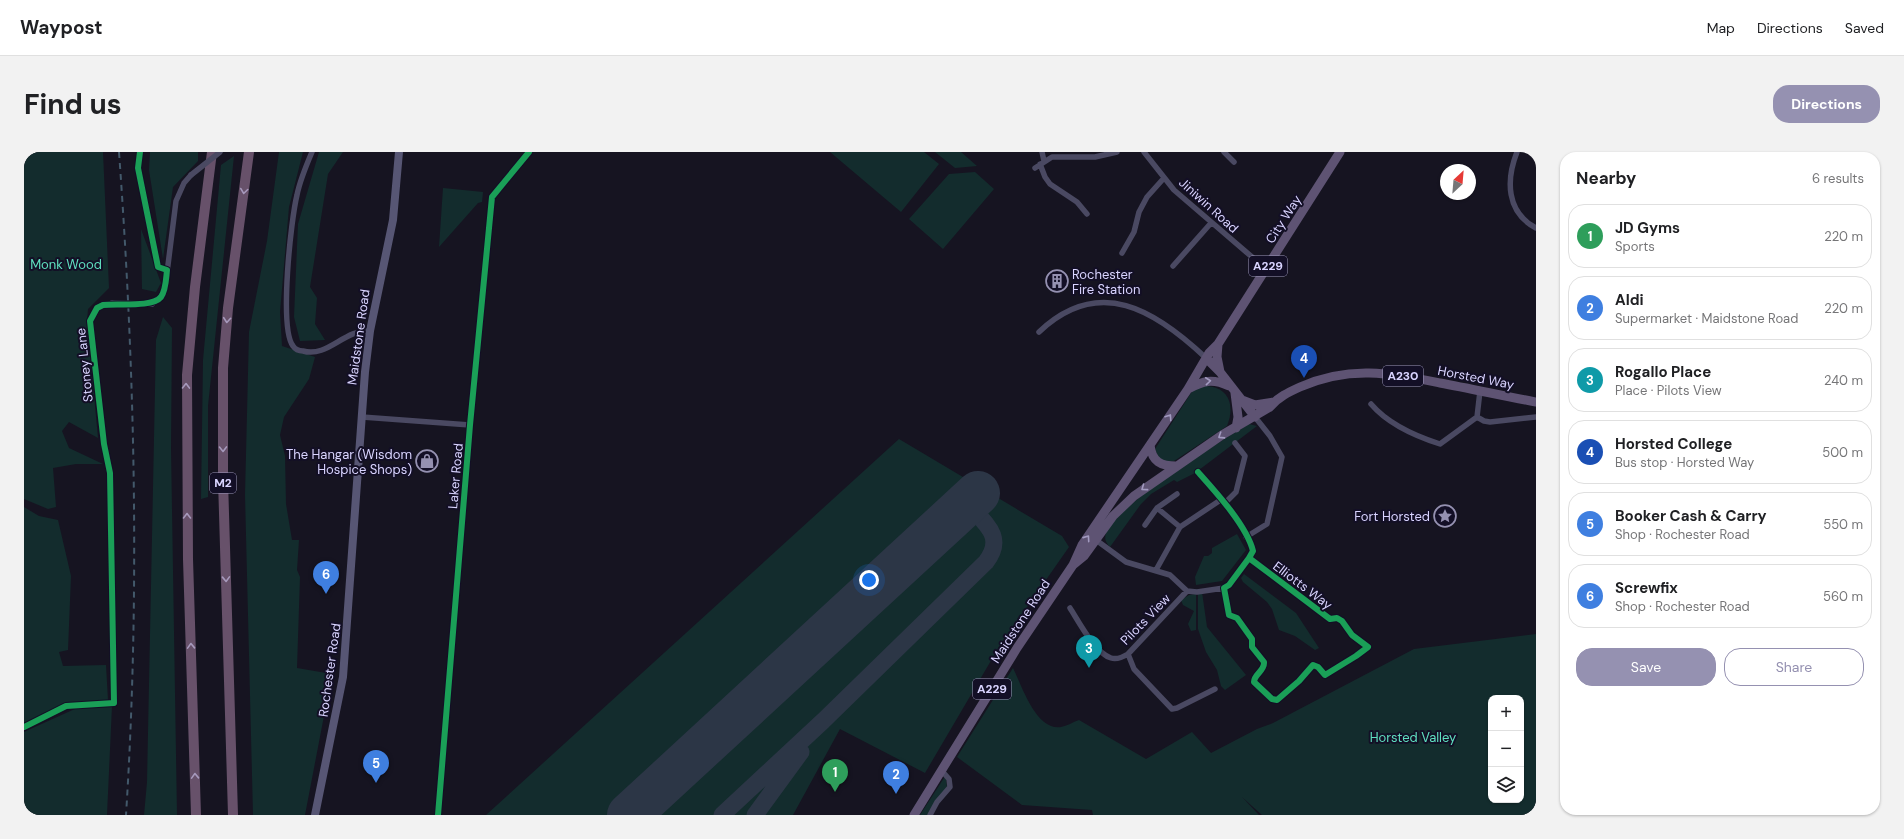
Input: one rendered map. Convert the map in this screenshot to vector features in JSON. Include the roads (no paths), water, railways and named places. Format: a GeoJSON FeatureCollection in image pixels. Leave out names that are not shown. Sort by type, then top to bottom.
{"type":"FeatureCollection","features":[{"type":"Feature","properties":{"kind":"highway"},"geometry":{"type":"LineString","coordinates":[[196,815],[188,559],[187,375],[195,287],[212,152]]}},
{"type":"Feature","properties":{"kind":"highway","name":"M2"},"geometry":{"type":"LineString","coordinates":[[233,815],[223,480],[223,376],[228,308],[249,152]]}},
{"type":"Feature","properties":{"kind":"main road","name":"Maidstone Road"},"geometry":{"type":"LineString","coordinates":[[354,527],[370,331],[393,220],[399,152]]}},
{"type":"Feature","properties":{"kind":"main road","name":"City Way"},"geometry":{"type":"LineString","coordinates":[[1206,358],[1218,344],[1340,152]]}},
{"type":"Feature","properties":{"kind":"main road"},"geometry":{"type":"LineString","coordinates":[[1218,344],[1217,357],[1220,372]]}},
{"type":"Feature","properties":{"kind":"main road","name":"Maidstone Road"},"geometry":{"type":"LineString","coordinates":[[914,815],[1014,653],[1073,565],[1082,545],[1188,390],[1206,358]]}},
{"type":"Feature","properties":{"kind":"main road"},"geometry":{"type":"LineString","coordinates":[[1206,358],[1220,372],[1255,417]]}},
{"type":"Feature","properties":{"kind":"main road","name":"Horsted Way"},"geometry":{"type":"LineString","coordinates":[[1255,417],[1290,392],[1312,382],[1337,375],[1357,372],[1382,372],[1536,402]]}},
{"type":"Feature","properties":{"kind":"main road"},"geometry":{"type":"LineString","coordinates":[[1188,390],[1202,382],[1210,380],[1232,389]]}},
{"type":"Feature","properties":{"kind":"main road"},"geometry":{"type":"LineString","coordinates":[[1232,389],[1237,409],[1236,428]]}},
{"type":"Feature","properties":{"kind":"main road"},"geometry":{"type":"LineString","coordinates":[[1241,400],[1255,405],[1274,402]]}},
{"type":"Feature","properties":{"kind":"main road","name":"Maidstone Road"},"geometry":{"type":"LineString","coordinates":[[1073,565],[1084,556],[1125,503],[1176,466],[1255,417]]}},
{"type":"Feature","properties":{"kind":"main road"},"geometry":{"type":"LineString","coordinates":[[1150,445],[1151,452],[1158,462],[1162,465],[1176,466]]}},
{"type":"Feature","properties":{"kind":"main road","name":"Rochester Road"},"geometry":{"type":"LineString","coordinates":[[316,815],[343,678],[354,527]]}},
{"type":"Feature","properties":{"kind":"street","name":"Stoney Lane"},"geometry":{"type":"LineString","coordinates":[[104,444],[90,321],[97,308],[112,303],[152,304],[161,297],[165,289],[176,202],[184,183],[191,175],[220,152]]}},
{"type":"Feature","properties":{"kind":"street"},"geometry":{"type":"LineString","coordinates":[[312,152],[297,195],[290,234],[286,283],[290,341],[296,349],[305,352],[326,350],[334,343],[351,334],[361,330],[370,331]]}},
{"type":"Feature","properties":{"kind":"street","name":"Laker Road"},"geometry":{"type":"LineString","coordinates":[[438,815],[470,425],[492,197],[529,152]]}},
{"type":"Feature","properties":{"kind":"street"},"geometry":{"type":"LineString","coordinates":[[1042,152],[1040,164],[1045,177],[1050,184],[1077,202],[1087,214]]}},
{"type":"Feature","properties":{"kind":"street"},"geometry":{"type":"LineString","coordinates":[[1040,164],[1059,156],[1095,157],[1117,152]]}},
{"type":"Feature","properties":{"kind":"street","name":"Jiniwin Road"},"geometry":{"type":"LineString","coordinates":[[1144,152],[1164,178],[1211,222],[1266,269]]}},
{"type":"Feature","properties":{"kind":"street"},"geometry":{"type":"LineString","coordinates":[[1224,152],[1234,162]]}},
{"type":"Feature","properties":{"kind":"street"},"geometry":{"type":"LineString","coordinates":[[1517,152],[1511,167],[1509,184],[1513,205],[1527,223],[1536,228]]}},
{"type":"Feature","properties":{"kind":"street"},"geometry":{"type":"LineString","coordinates":[[1122,253],[1134,232],[1139,212],[1147,197],[1164,178]]}},
{"type":"Feature","properties":{"kind":"street"},"geometry":{"type":"LineString","coordinates":[[1173,266],[1211,222]]}},
{"type":"Feature","properties":{"kind":"street"},"geometry":{"type":"LineString","coordinates":[[1039,332],[1058,317],[1083,306],[1095,303],[1132,306],[1154,316],[1206,358]]}},
{"type":"Feature","properties":{"kind":"street"},"geometry":{"type":"LineString","coordinates":[[1371,404],[1377,412],[1417,436],[1440,444],[1477,417],[1480,391]]}},
{"type":"Feature","properties":{"kind":"street"},"geometry":{"type":"LineString","coordinates":[[362,417],[470,425]]}},
{"type":"Feature","properties":{"kind":"street"},"geometry":{"type":"LineString","coordinates":[[1246,537],[1267,524],[1282,457],[1270,436],[1255,417]]}},
{"type":"Feature","properties":{"kind":"street"},"geometry":{"type":"LineString","coordinates":[[1477,417],[1480,420],[1490,422],[1536,417]]}},
{"type":"Feature","properties":{"kind":"street"},"geometry":{"type":"LineString","coordinates":[[1156,570],[1180,527],[1224,501],[1236,492],[1245,456],[1235,443]]}},
{"type":"Feature","properties":{"kind":"street"},"geometry":{"type":"LineString","coordinates":[[1096,540],[1126,562],[1170,575],[1187,591],[1197,592],[1224,588],[1229,585],[1253,551],[1224,501],[1198,472]]}},
{"type":"Feature","properties":{"kind":"street"},"geometry":{"type":"LineString","coordinates":[[1145,524],[1157,508],[1178,494]]}},
{"type":"Feature","properties":{"kind":"street"},"geometry":{"type":"LineString","coordinates":[[1157,508],[1180,527]]}},
{"type":"Feature","properties":{"kind":"street","name":"Elliotts Way"},"geometry":{"type":"LineString","coordinates":[[1224,588],[1229,615],[1236,617],[1252,639],[1252,646],[1264,663],[1264,667],[1254,678],[1254,683],[1274,701],[1299,681],[1313,665],[1318,667],[1325,675],[1359,655],[1368,647],[1352,635],[1346,624],[1340,620],[1330,619],[1249,558]]}},
{"type":"Feature","properties":{"kind":"street","name":"Pilots View"},"geometry":{"type":"LineString","coordinates":[[1070,608],[1103,654],[1112,658],[1121,658],[1128,654],[1187,591]]}},
{"type":"Feature","properties":{"kind":"street"},"geometry":{"type":"LineString","coordinates":[[1128,654],[1134,669],[1172,709],[1177,708],[1215,689]]}},
{"type":"Feature","properties":{"kind":"street"},"geometry":{"type":"LineString","coordinates":[[930,815],[937,802],[950,787],[948,777],[942,771]]}},
{"type":"Feature","properties":{"kind":"railway"},"geometry":{"type":"LineString","coordinates":[[119,152],[129,318],[134,484],[133,649],[126,815]]}},
{"type":"Feature","properties":{"kind":"place","name":"Rochester Fire Station"},"geometry":{"type":"Point","coordinates":[1057,281]}},
{"type":"Feature","properties":{"kind":"place","name":"Horsted College"},"geometry":{"type":"Point","coordinates":[1304,378]}},
{"type":"Feature","properties":{"kind":"place","name":"The Hangar (Wisdom Hospice Shops)"},"geometry":{"type":"Point","coordinates":[427,461]}},
{"type":"Feature","properties":{"kind":"place","name":"Fort Horsted"},"geometry":{"type":"Point","coordinates":[1445,516]}},
{"type":"Feature","properties":{"kind":"place","name":"Screwfix"},"geometry":{"type":"Point","coordinates":[326,594]}},
{"type":"Feature","properties":{"kind":"place","name":"Rogallo Place"},"geometry":{"type":"Point","coordinates":[1089,668]}},
{"type":"Feature","properties":{"kind":"place","name":"Booker Cash & Carry"},"geometry":{"type":"Point","coordinates":[376,783]}},
{"type":"Feature","properties":{"kind":"place","name":"JD Gyms"},"geometry":{"type":"Point","coordinates":[835,792]}},
{"type":"Feature","properties":{"kind":"place","name":"Aldi"},"geometry":{"type":"Point","coordinates":[896,794]}},
{"type":"Feature","properties":{"kind":"park label","name":"Monk Wood"},"geometry":{"type":"Point","coordinates":[66,264]}},
{"type":"Feature","properties":{"kind":"park label","name":"Horsted Valley"},"geometry":{"type":"Point","coordinates":[1413,737]}}]}
